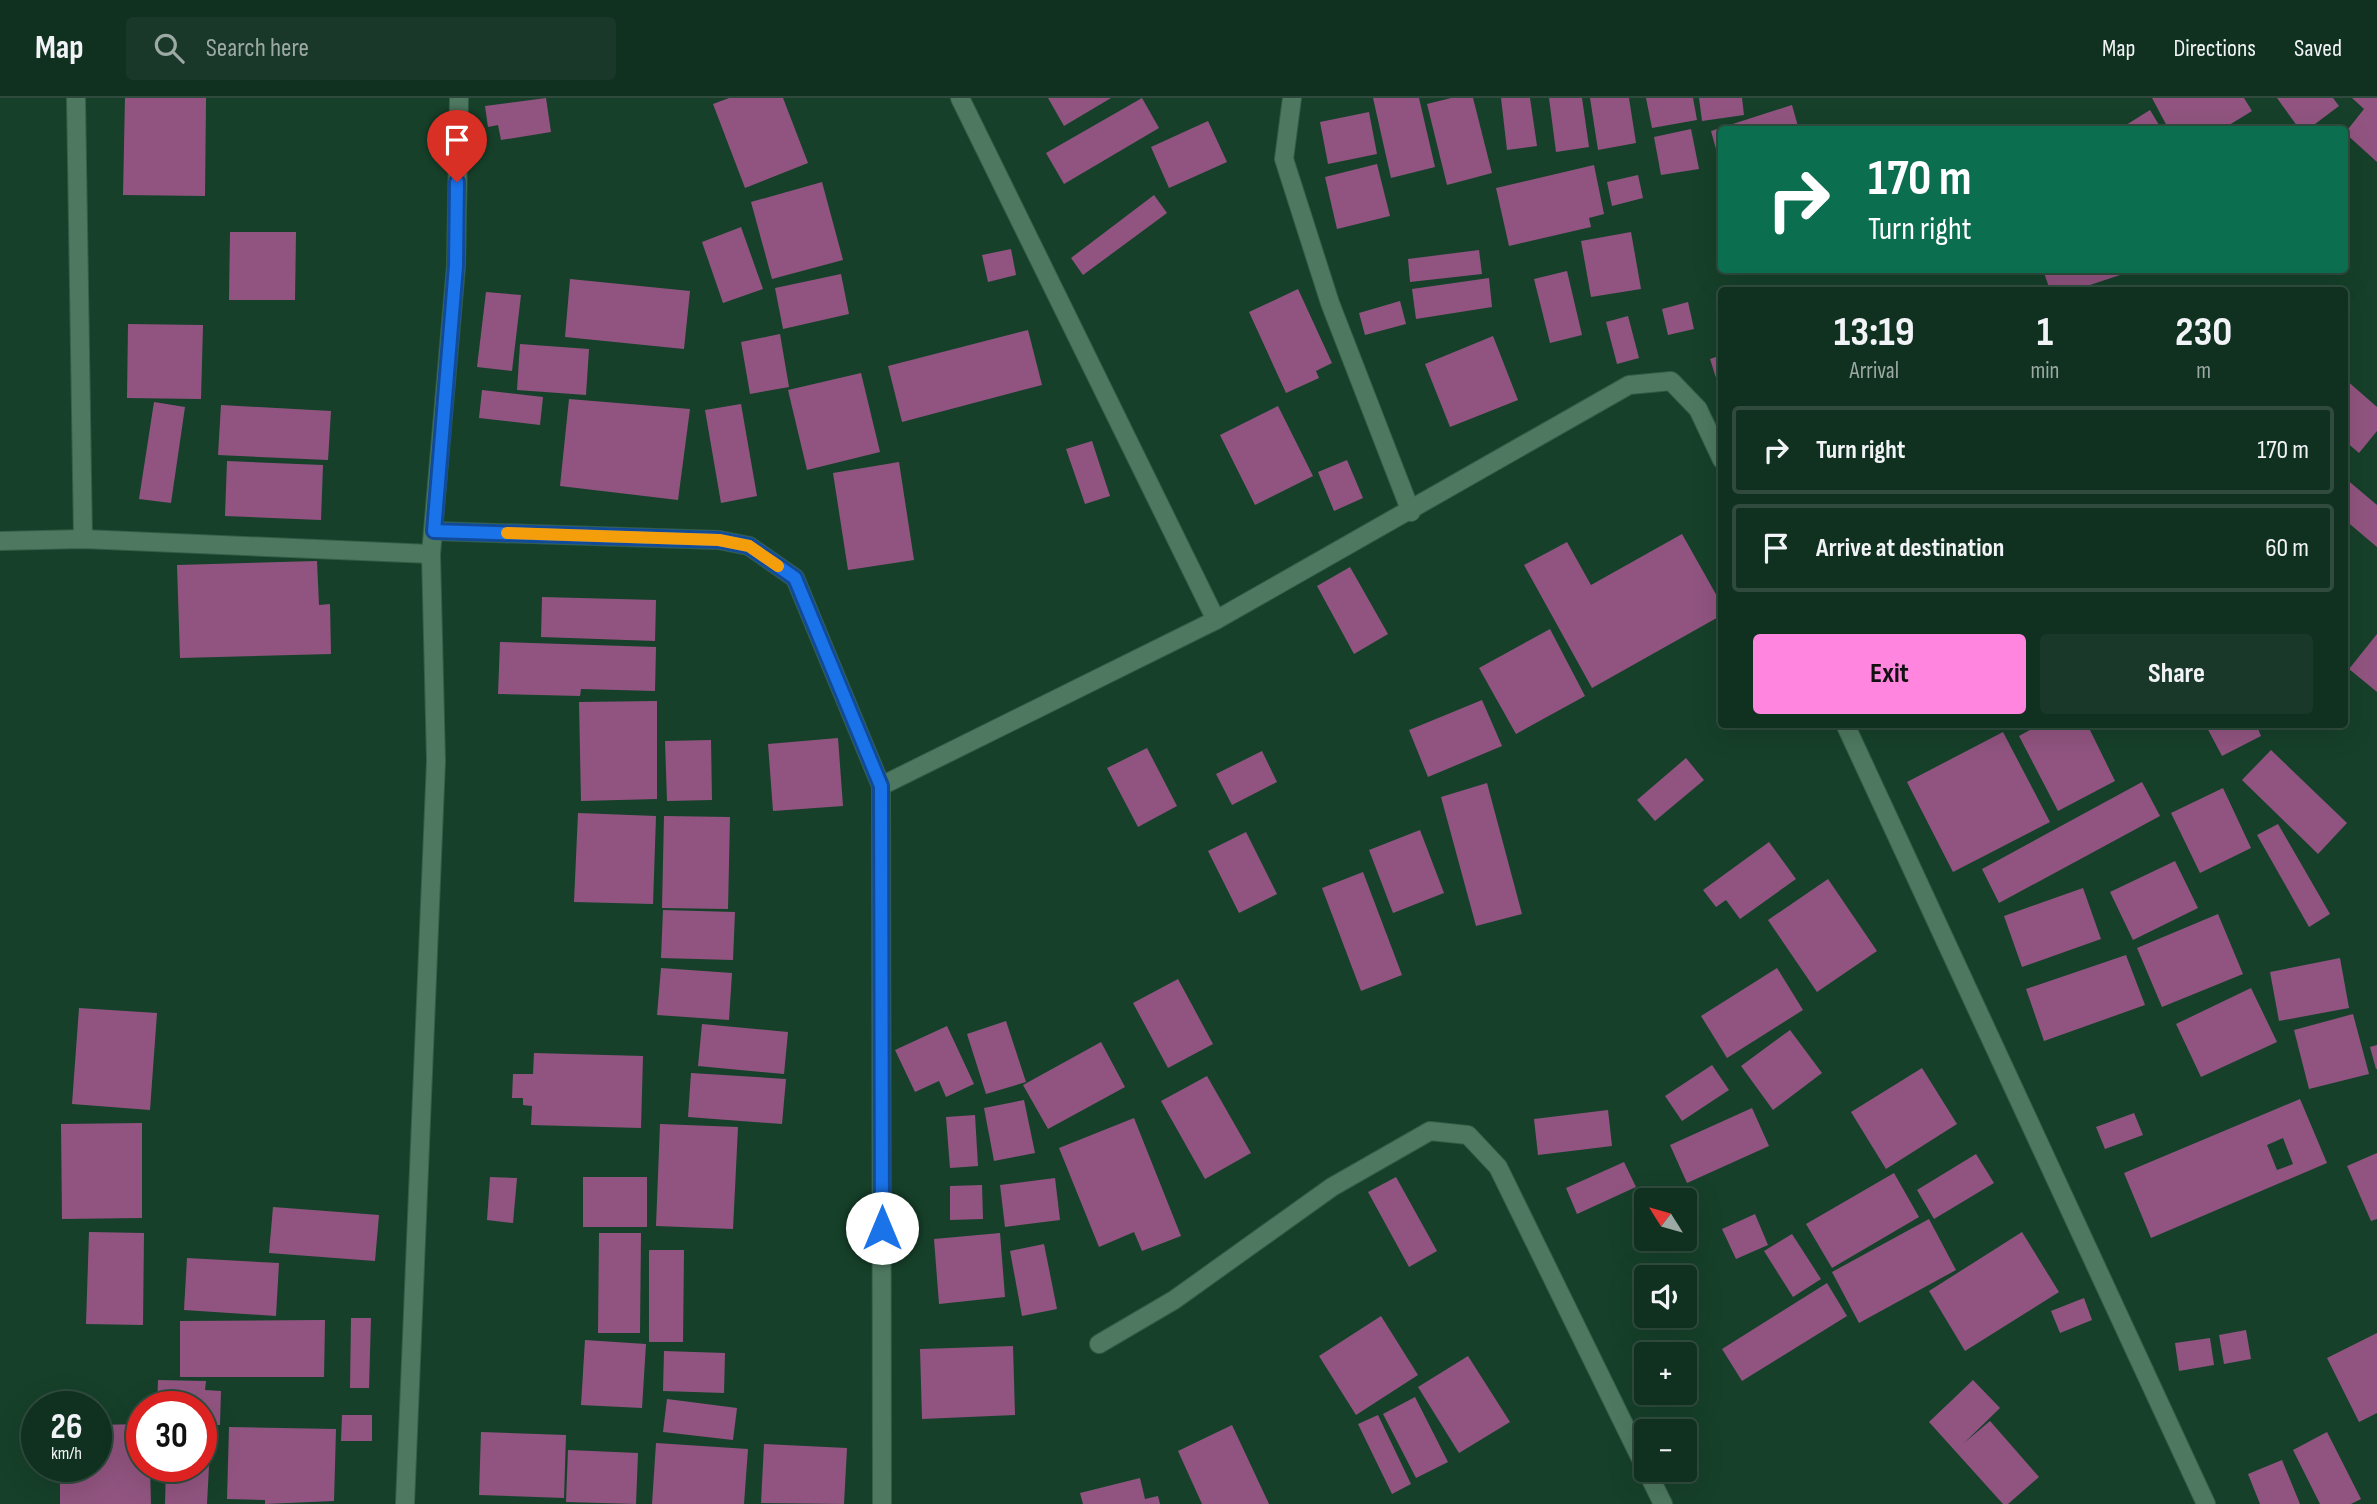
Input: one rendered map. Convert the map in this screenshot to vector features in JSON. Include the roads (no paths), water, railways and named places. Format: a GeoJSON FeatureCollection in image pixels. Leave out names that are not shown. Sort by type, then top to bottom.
{"type":"FeatureCollection","features":[{"type":"Feature","properties":{"kind":"street"},"geometry":{"type":"LineString","coordinates":[[76,98],[83,539]]}},
{"type":"Feature","properties":{"kind":"street"},"geometry":{"type":"LineString","coordinates":[[405,1504],[436,761],[431,554],[456,266],[459,98]]}},
{"type":"Feature","properties":{"kind":"street"},"geometry":{"type":"LineString","coordinates":[[960,98],[1216,620]]}},
{"type":"Feature","properties":{"kind":"street"},"geometry":{"type":"LineString","coordinates":[[1292,98],[1284,159],[1330,303],[1410,512]]}},
{"type":"Feature","properties":{"kind":"street"},"geometry":{"type":"LineString","coordinates":[[881,786],[1216,620],[1629,385],[1671,382],[1698,409],[1718,452]]}},
{"type":"Feature","properties":{"kind":"street"},"geometry":{"type":"LineString","coordinates":[[434,531],[719,540],[749,546],[795,578],[881,786],[883,1504]]}},
{"type":"Feature","properties":{"kind":"street"},"geometry":{"type":"LineString","coordinates":[[0,541],[83,539],[431,554]]}},
{"type":"Feature","properties":{"kind":"street"},"geometry":{"type":"LineString","coordinates":[[1847,728],[2206,1504]]}},
{"type":"Feature","properties":{"kind":"street"},"geometry":{"type":"LineString","coordinates":[[1099,1344],[1174,1300],[1332,1187],[1419,1137],[1430,1131],[1468,1135],[1498,1167],[1663,1504]]}}]}
